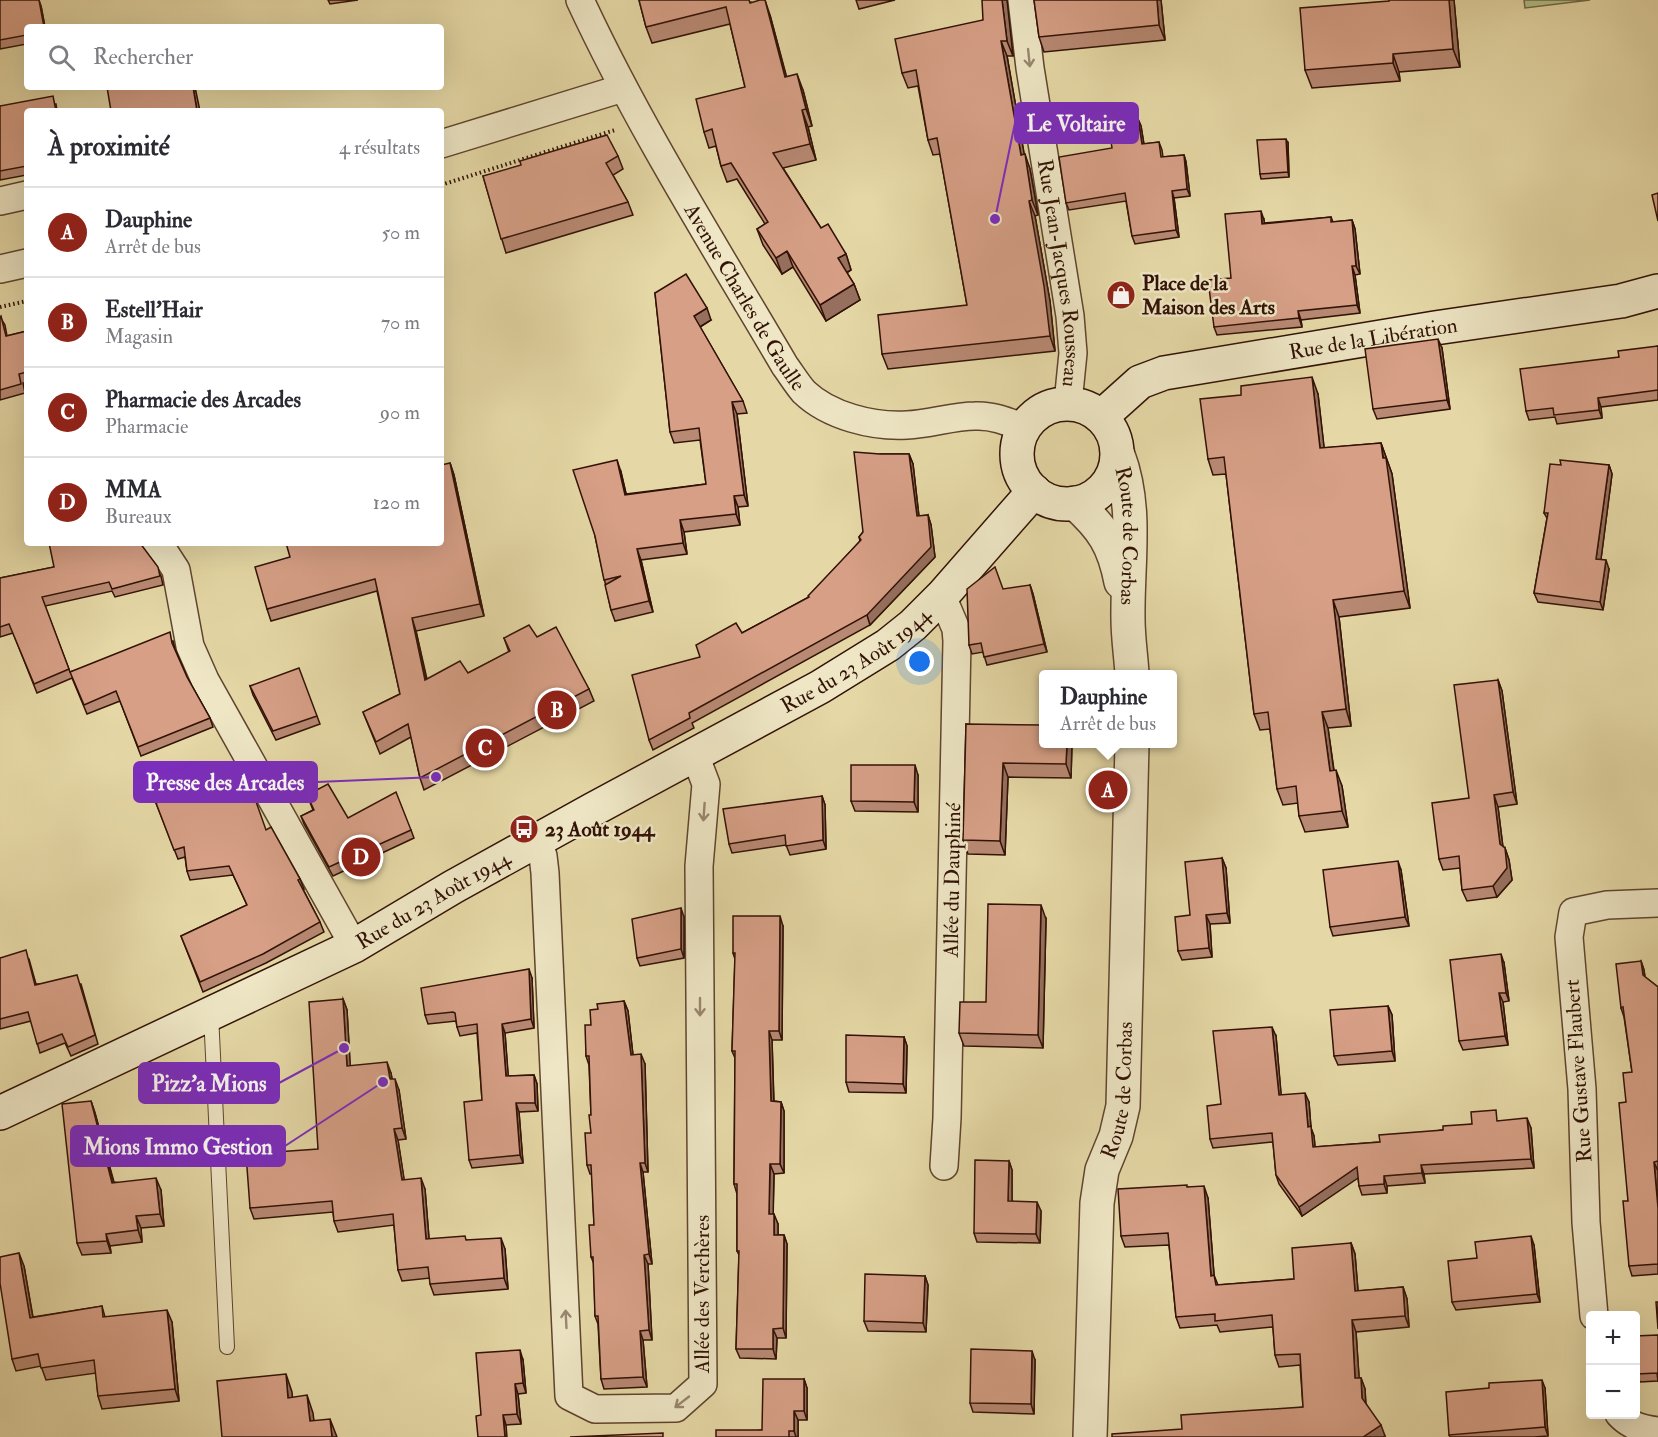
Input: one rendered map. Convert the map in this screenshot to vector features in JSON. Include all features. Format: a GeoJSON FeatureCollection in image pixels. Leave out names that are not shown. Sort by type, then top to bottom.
{"type":"FeatureCollection","features":[{"type":"Feature","properties":{"kind":"main road","name":"Rue de la Libération"},"geometry":{"type":"LineString","coordinates":[[1101,417],[1140,382],[1164,373],[1435,328],[1621,301],[1658,291]]}},
{"type":"Feature","properties":{"kind":"main road"},"geometry":{"type":"LineString","coordinates":[[1068,403],[1085,407],[1101,417],[1112,431],[1118,455],[1110,481],[1088,500],[1075,503],[1052,502],[1034,491],[1024,480],[1018,464],[1018,447],[1024,428],[1036,414],[1054,405],[1068,403]]}},
{"type":"Feature","properties":{"kind":"main road","name":"Route de Corbas"},"geometry":{"type":"LineString","coordinates":[[1118,455],[1127,483],[1132,538],[1128,619]]}},
{"type":"Feature","properties":{"kind":"main road","name":"Rue du 23 Août 1944"},"geometry":{"type":"LineString","coordinates":[[0,1113],[354,946],[538,840],[820,687],[888,645],[913,625],[942,596],[1034,491]]}},
{"type":"Feature","properties":{"kind":"main road","name":"Route de Corbas"},"geometry":{"type":"LineString","coordinates":[[1075,503],[1100,526],[1111,545],[1128,619],[1132,670]]}},
{"type":"Feature","properties":{"kind":"main road","name":"Route de Corbas"},"geometry":{"type":"LineString","coordinates":[[1090,1437],[1097,1203],[1102,1170],[1116,1137],[1123,1106],[1132,748]]}},
{"type":"Feature","properties":{"kind":"street","name":"Avenue Charles de Gaulle"},"geometry":{"type":"LineString","coordinates":[[580,0],[641,121],[784,366],[804,392],[821,404],[842,414],[885,425],[907,425],[976,416],[997,418],[1024,428]]}},
{"type":"Feature","properties":{"kind":"street","name":"Rue Jean-Jacques Rousseau"},"geometry":{"type":"LineString","coordinates":[[1022,0],[1030,68],[1070,316],[1073,352],[1068,403]]}},
{"type":"Feature","properties":{"kind":"street"},"geometry":{"type":"LineString","coordinates":[[444,143],[623,88]]}},
{"type":"Feature","properties":{"kind":"street"},"geometry":{"type":"LineString","coordinates":[[0,201],[24,196]]}},
{"type":"Feature","properties":{"kind":"street"},"geometry":{"type":"LineString","coordinates":[[0,269],[24,264]]}},
{"type":"Feature","properties":{"kind":"street"},"geometry":{"type":"LineString","coordinates":[[159,546],[176,570],[190,646],[205,680],[354,946]]}},
{"type":"Feature","properties":{"kind":"street","name":"Allée du Dauphiné"},"geometry":{"type":"LineString","coordinates":[[942,596],[956,629],[957,641],[948,1106],[944,1166]]}},
{"type":"Feature","properties":{"kind":"street","name":"Allée des Verchères"},"geometry":{"type":"LineString","coordinates":[[538,840],[545,873],[569,1396],[595,1409],[676,1408],[703,1384],[699,866],[706,784],[695,755]]}},
{"type":"Feature","properties":{"kind":"street","name":"Rue Gustave Flaubert"},"geometry":{"type":"LineString","coordinates":[[1594,1311],[1586,1222],[1582,1089],[1569,937],[1574,912],[1607,905],[1658,903]]}},
{"type":"Feature","properties":{"kind":"street"},"geometry":{"type":"LineString","coordinates":[[1624,1419],[1641,1428],[1658,1431]]}},
{"type":"Feature","properties":{"kind":"lane"},"geometry":{"type":"LineString","coordinates":[[212,1014],[227,1347]]}},
{"type":"Feature","properties":{"kind":"path"},"geometry":{"type":"LineString","coordinates":[[444,184],[641,121]]}},
{"type":"Feature","properties":{"kind":"path"},"geometry":{"type":"LineString","coordinates":[[0,307],[24,302]]}},
{"type":"Feature","properties":{"kind":"green space"},"geometry":{"type":"Polygon","coordinates":[[[1524,0],[1590,0],[1525,8],[1524,0]]]}},
{"type":"Feature","properties":{"kind":"building"},"geometry":{"type":"Polygon","coordinates":[[[0,0],[39,0],[43,24],[24,24],[24,36],[0,40],[0,0]]]}},
{"type":"Feature","properties":{"kind":"building"},"geometry":{"type":"Polygon","coordinates":[[[639,0],[749,0],[750,3],[765,0],[785,77],[797,74],[806,109],[802,110],[810,144],[773,153],[821,228],[828,224],[846,254],[838,258],[854,284],[820,305],[787,251],[776,258],[757,229],[768,222],[731,163],[721,166],[712,129],[704,132],[696,99],[745,87],[726,7],[646,27],[639,0]]]}},
{"type":"Feature","properties":{"kind":"building"},"geometry":{"type":"Polygon","coordinates":[[[982,0],[1002,0],[1007,41],[1001,41],[1021,155],[1025,154],[1032,200],[1029,201],[1050,336],[882,354],[878,315],[967,305],[937,138],[928,140],[916,70],[902,73],[895,39],[983,20],[982,0]]]}},
{"type":"Feature","properties":{"kind":"building"},"geometry":{"type":"Polygon","coordinates":[[[1034,0],[1157,0],[1159,25],[1039,37],[1034,0]]]}},
{"type":"Feature","properties":{"kind":"building"},"geometry":{"type":"Polygon","coordinates":[[[1389,0],[1449,0],[1453,49],[1393,54],[1393,63],[1305,70],[1300,8],[1389,0]]]}},
{"type":"Feature","properties":{"kind":"building"},"geometry":{"type":"Polygon","coordinates":[[[108,90],[194,90],[196,108],[110,108],[108,90]]]}},
{"type":"Feature","properties":{"kind":"building"},"geometry":{"type":"Polygon","coordinates":[[[53,96],[55,108],[24,108],[24,167],[0,171],[0,106],[53,96]]]}},
{"type":"Feature","properties":{"kind":"building"},"geometry":{"type":"Polygon","coordinates":[[[1138,119],[1142,144],[1159,142],[1161,157],[1184,155],[1187,189],[1172,191],[1176,230],[1132,236],[1125,193],[1066,203],[1059,157],[1112,148],[1108,123],[1138,119]]]}},
{"type":"Feature","properties":{"kind":"building"},"geometry":{"type":"Polygon","coordinates":[[[607,135],[618,156],[606,163],[628,202],[501,239],[483,176],[521,165],[520,161],[607,135]]]}},
{"type":"Feature","properties":{"kind":"building"},"geometry":{"type":"Polygon","coordinates":[[[1286,139],[1288,172],[1260,174],[1257,140],[1286,139]]]}},
{"type":"Feature","properties":{"kind":"building"},"geometry":{"type":"Polygon","coordinates":[[[1658,193],[1658,221],[1652,195],[1658,193]]]}},
{"type":"Feature","properties":{"kind":"building"},"geometry":{"type":"Polygon","coordinates":[[[1261,211],[1262,224],[1331,217],[1331,222],[1352,220],[1356,266],[1352,266],[1357,305],[1298,311],[1299,318],[1214,327],[1208,280],[1231,278],[1225,214],[1261,211]]]}},
{"type":"Feature","properties":{"kind":"building"},"geometry":{"type":"Polygon","coordinates":[[[686,274],[707,308],[694,316],[743,401],[732,402],[744,495],[734,496],[736,514],[680,520],[683,543],[637,549],[649,601],[611,610],[605,585],[621,576],[604,580],[595,536],[573,470],[617,460],[625,495],[706,484],[699,428],[670,432],[655,293],[686,274]]]}},
{"type":"Feature","properties":{"kind":"building"},"geometry":{"type":"Polygon","coordinates":[[[0,317],[6,336],[24,332],[24,373],[19,374],[21,384],[0,390],[0,317]]]}},
{"type":"Feature","properties":{"kind":"building"},"geometry":{"type":"Polygon","coordinates":[[[1438,339],[1447,400],[1373,409],[1365,349],[1438,339]]]}},
{"type":"Feature","properties":{"kind":"building"},"geometry":{"type":"Polygon","coordinates":[[[1658,346],[1658,390],[1598,398],[1599,410],[1554,415],[1553,408],[1526,411],[1520,369],[1619,357],[1618,351],[1658,346]]]}},
{"type":"Feature","properties":{"kind":"building"},"geometry":{"type":"Polygon","coordinates":[[[1312,377],[1320,448],[1381,443],[1383,458],[1386,458],[1404,591],[1333,600],[1346,709],[1322,712],[1330,771],[1336,770],[1342,811],[1299,816],[1296,786],[1277,789],[1268,712],[1254,714],[1224,457],[1208,459],[1200,399],[1241,395],[1241,386],[1312,377]]]}},
{"type":"Feature","properties":{"kind":"building"},"geometry":{"type":"Polygon","coordinates":[[[854,452],[909,454],[917,516],[928,515],[931,547],[867,615],[689,713],[690,718],[649,740],[632,675],[700,657],[696,645],[736,623],[742,633],[809,597],[861,540],[859,537],[863,532],[854,452]]]}},
{"type":"Feature","properties":{"kind":"building"},"geometry":{"type":"Polygon","coordinates":[[[1560,460],[1609,465],[1596,559],[1606,560],[1600,602],[1534,593],[1548,513],[1544,513],[1550,464],[1561,465],[1560,460]]]}},
{"type":"Feature","properties":{"kind":"building"},"geometry":{"type":"Polygon","coordinates":[[[450,463],[480,604],[412,618],[425,680],[460,661],[468,673],[510,651],[504,638],[529,625],[537,637],[556,627],[589,689],[420,778],[408,724],[376,742],[363,712],[400,694],[375,579],[267,609],[255,567],[290,557],[287,546],[444,546],[444,464],[450,463]]]}},
{"type":"Feature","properties":{"kind":"building"},"geometry":{"type":"Polygon","coordinates":[[[50,546],[142,546],[158,567],[160,576],[112,589],[109,582],[42,597],[69,669],[34,684],[9,624],[0,627],[0,578],[54,567],[50,546]]]}},
{"type":"Feature","properties":{"kind":"building"},"geometry":{"type":"Polygon","coordinates":[[[995,567],[1003,589],[1030,585],[1044,644],[984,657],[981,643],[969,645],[967,589],[995,567]]]}},
{"type":"Feature","properties":{"kind":"building"},"geometry":{"type":"Polygon","coordinates":[[[170,632],[172,643],[187,677],[210,718],[138,747],[116,691],[84,705],[70,672],[170,632]]]}},
{"type":"Feature","properties":{"kind":"building"},"geometry":{"type":"Polygon","coordinates":[[[299,668],[317,716],[273,731],[250,686],[299,668]]]}},
{"type":"Feature","properties":{"kind":"building"},"geometry":{"type":"Polygon","coordinates":[[[1498,680],[1513,792],[1494,795],[1500,844],[1505,848],[1507,868],[1493,886],[1462,890],[1459,856],[1439,859],[1432,803],[1469,798],[1454,685],[1498,680]]]}},
{"type":"Feature","properties":{"kind":"building"},"geometry":{"type":"Polygon","coordinates":[[[966,724],[1039,725],[1039,748],[1067,748],[1066,764],[1003,763],[1000,841],[963,840],[966,724]]]}},
{"type":"Feature","properties":{"kind":"building"},"geometry":{"type":"Polygon","coordinates":[[[851,765],[915,765],[914,802],[851,801],[851,765]]]}},
{"type":"Feature","properties":{"kind":"building"},"geometry":{"type":"Polygon","coordinates":[[[241,773],[254,796],[266,830],[271,827],[300,879],[298,880],[320,922],[263,954],[200,982],[181,936],[247,905],[229,866],[187,871],[184,847],[174,850],[156,803],[241,773]]]}},
{"type":"Feature","properties":{"kind":"building"},"geometry":{"type":"Polygon","coordinates":[[[328,784],[348,818],[396,792],[411,830],[329,867],[301,816],[314,810],[307,795],[328,784]]]}},
{"type":"Feature","properties":{"kind":"building"},"geometry":{"type":"Polygon","coordinates":[[[822,796],[823,840],[786,846],[785,835],[729,844],[723,809],[822,796]]]}},
{"type":"Feature","properties":{"kind":"building"},"geometry":{"type":"Polygon","coordinates":[[[1222,858],[1227,913],[1206,915],[1209,948],[1178,951],[1175,917],[1190,915],[1185,862],[1222,858]]]}},
{"type":"Feature","properties":{"kind":"building"},"geometry":{"type":"Polygon","coordinates":[[[1398,861],[1405,917],[1330,927],[1323,870],[1398,861]]]}},
{"type":"Feature","properties":{"kind":"building"},"geometry":{"type":"Polygon","coordinates":[[[988,904],[1041,905],[1038,1035],[959,1033],[960,1002],[986,1002],[988,904]]]}},
{"type":"Feature","properties":{"kind":"building"},"geometry":{"type":"Polygon","coordinates":[[[681,908],[681,949],[637,958],[632,919],[681,908]]]}},
{"type":"Feature","properties":{"kind":"building"},"geometry":{"type":"Polygon","coordinates":[[[733,916],[780,916],[779,1031],[769,1031],[771,1101],[781,1102],[780,1164],[770,1164],[769,1214],[774,1214],[774,1235],[784,1235],[783,1328],[773,1329],[773,1349],[736,1349],[739,1251],[737,1251],[737,1184],[734,1184],[735,1051],[732,1051],[735,953],[733,953],[733,916]]]}},
{"type":"Feature","properties":{"kind":"building"},"geometry":{"type":"Polygon","coordinates":[[[26,950],[35,985],[77,975],[95,1035],[68,1047],[62,1034],[37,1044],[28,1012],[0,1019],[0,958],[26,950]]]}},
{"type":"Feature","properties":{"kind":"building"},"geometry":{"type":"Polygon","coordinates":[[[1501,954],[1506,993],[1499,993],[1505,1036],[1459,1041],[1450,960],[1501,954]]]}},
{"type":"Feature","properties":{"kind":"building"},"geometry":{"type":"Polygon","coordinates":[[[1641,961],[1643,975],[1658,987],[1658,1161],[1654,1162],[1658,1208],[1658,1264],[1629,1266],[1623,1201],[1628,1201],[1619,1103],[1626,1102],[1623,1073],[1632,1072],[1616,964],[1641,961]]]}},
{"type":"Feature","properties":{"kind":"building"},"geometry":{"type":"Polygon","coordinates":[[[529,969],[531,1019],[502,1024],[506,1076],[534,1075],[535,1103],[516,1103],[520,1155],[469,1160],[464,1102],[482,1100],[477,1024],[457,1027],[453,1012],[425,1015],[421,988],[529,969]]]}},
{"type":"Feature","properties":{"kind":"building"},"geometry":{"type":"Polygon","coordinates":[[[343,999],[347,1066],[387,1062],[390,1079],[395,1079],[402,1128],[394,1129],[402,1180],[421,1178],[426,1239],[465,1236],[466,1240],[501,1238],[504,1278],[430,1284],[428,1267],[398,1270],[393,1214],[334,1221],[332,1201],[250,1208],[246,1154],[318,1149],[309,1002],[343,999]]]}},
{"type":"Feature","properties":{"kind":"building"},"geometry":{"type":"Polygon","coordinates":[[[624,1001],[631,1055],[641,1054],[645,1163],[640,1163],[649,1254],[644,1255],[649,1330],[640,1331],[643,1377],[601,1379],[598,1316],[595,1316],[593,1257],[591,1257],[589,1225],[594,1225],[591,1165],[587,1165],[585,1133],[591,1133],[589,1115],[591,1115],[589,1056],[586,1056],[585,1025],[591,1025],[590,1010],[598,1009],[597,1004],[624,1001]]]}},
{"type":"Feature","properties":{"kind":"building"},"geometry":{"type":"Polygon","coordinates":[[[1388,1006],[1392,1051],[1334,1056],[1330,1010],[1388,1006]]]}},
{"type":"Feature","properties":{"kind":"building"},"geometry":{"type":"Polygon","coordinates":[[[1272,1027],[1279,1095],[1305,1093],[1308,1127],[1311,1126],[1313,1147],[1380,1142],[1379,1135],[1443,1130],[1443,1126],[1472,1124],[1471,1112],[1496,1110],[1497,1121],[1527,1118],[1531,1159],[1421,1165],[1422,1173],[1384,1176],[1384,1184],[1359,1186],[1357,1167],[1299,1207],[1276,1175],[1272,1133],[1210,1139],[1207,1106],[1221,1104],[1213,1031],[1272,1027]]]}},
{"type":"Feature","properties":{"kind":"building"},"geometry":{"type":"Polygon","coordinates":[[[846,1035],[904,1037],[903,1084],[846,1082],[846,1035]]]}},
{"type":"Feature","properties":{"kind":"building"},"geometry":{"type":"Polygon","coordinates":[[[91,1101],[112,1183],[156,1178],[160,1214],[136,1216],[138,1230],[106,1234],[107,1241],[77,1243],[62,1104],[91,1101]]]}},
{"type":"Feature","properties":{"kind":"building"},"geometry":{"type":"Polygon","coordinates":[[[975,1160],[1009,1161],[1008,1201],[1037,1202],[1036,1234],[974,1233],[975,1160]]]}},
{"type":"Feature","properties":{"kind":"building"},"geometry":{"type":"Polygon","coordinates":[[[1187,1185],[1187,1187],[1204,1186],[1211,1276],[1214,1275],[1216,1285],[1294,1279],[1292,1248],[1351,1243],[1355,1291],[1403,1287],[1405,1316],[1352,1320],[1355,1378],[1361,1378],[1362,1398],[1381,1425],[1363,1437],[1112,1437],[1112,1434],[1182,1429],[1181,1415],[1303,1407],[1300,1354],[1275,1355],[1272,1315],[1215,1321],[1215,1314],[1176,1317],[1168,1233],[1121,1236],[1118,1189],[1187,1185]]]}},
{"type":"Feature","properties":{"kind":"building"},"geometry":{"type":"Polygon","coordinates":[[[1531,1236],[1537,1294],[1452,1302],[1448,1261],[1477,1258],[1475,1242],[1531,1236]]]}},
{"type":"Feature","properties":{"kind":"building"},"geometry":{"type":"Polygon","coordinates":[[[19,1253],[30,1318],[102,1306],[103,1317],[167,1310],[175,1389],[98,1396],[94,1360],[41,1368],[38,1354],[12,1359],[0,1283],[0,1257],[19,1253]]]}},
{"type":"Feature","properties":{"kind":"building"},"geometry":{"type":"Polygon","coordinates":[[[865,1274],[925,1276],[923,1323],[864,1321],[865,1274]]]}},
{"type":"Feature","properties":{"kind":"building"},"geometry":{"type":"Polygon","coordinates":[[[1656,1302],[1658,1302],[1658,1329],[1656,1302]]]}},
{"type":"Feature","properties":{"kind":"building"},"geometry":{"type":"Polygon","coordinates":[[[1658,1335],[1658,1382],[1657,1373],[1640,1374],[1640,1336],[1658,1335]]]}},
{"type":"Feature","properties":{"kind":"building"},"geometry":{"type":"Polygon","coordinates":[[[971,1349],[1032,1351],[1031,1404],[970,1403],[971,1349]]]}},
{"type":"Feature","properties":{"kind":"building"},"geometry":{"type":"Polygon","coordinates":[[[520,1350],[523,1383],[515,1384],[517,1414],[503,1415],[505,1437],[478,1437],[476,1416],[481,1415],[476,1353],[520,1350]]]}},
{"type":"Feature","properties":{"kind":"building"},"geometry":{"type":"Polygon","coordinates":[[[286,1374],[288,1398],[307,1395],[310,1421],[330,1419],[332,1437],[222,1437],[217,1381],[286,1374]]]}},
{"type":"Feature","properties":{"kind":"building"},"geometry":{"type":"Polygon","coordinates":[[[763,1379],[804,1379],[804,1411],[794,1411],[794,1431],[789,1431],[789,1437],[716,1437],[716,1430],[762,1430],[763,1379]]]}},
{"type":"Feature","properties":{"kind":"building"},"geometry":{"type":"Polygon","coordinates":[[[1542,1380],[1545,1427],[1449,1435],[1446,1392],[1489,1388],[1489,1383],[1542,1380]]]}},
{"type":"Feature","properties":{"kind":"building"},"geometry":{"type":"Polygon","coordinates":[[[663,1433],[663,1437],[570,1437],[663,1433]]]}},
{"type":"Feature","properties":{"kind":"place","name":"Le Voltaire"},"geometry":{"type":"Point","coordinates":[995,219]}},
{"type":"Feature","properties":{"kind":"place","name":"Place de la Maison des Arts"},"geometry":{"type":"Point","coordinates":[1121,295]}},
{"type":"Feature","properties":{"kind":"place","name":"Estell'Hair"},"geometry":{"type":"Point","coordinates":[557,710]}},
{"type":"Feature","properties":{"kind":"place","name":"Pharmacie des Arcades"},"geometry":{"type":"Point","coordinates":[485,748]}},
{"type":"Feature","properties":{"kind":"place","name":"Presse des Arcades"},"geometry":{"type":"Point","coordinates":[436,777]}},
{"type":"Feature","properties":{"kind":"place","name":"Dauphine"},"geometry":{"type":"Point","coordinates":[1108,790]}},
{"type":"Feature","properties":{"kind":"place","name":"23 Août 1944"},"geometry":{"type":"Point","coordinates":[524,829]}},
{"type":"Feature","properties":{"kind":"place","name":"MMA"},"geometry":{"type":"Point","coordinates":[361,857]}},
{"type":"Feature","properties":{"kind":"place","name":"Pizz'a Mions"},"geometry":{"type":"Point","coordinates":[344,1048]}},
{"type":"Feature","properties":{"kind":"place","name":"Mions Immo Gestion"},"geometry":{"type":"Point","coordinates":[383,1082]}}]}
